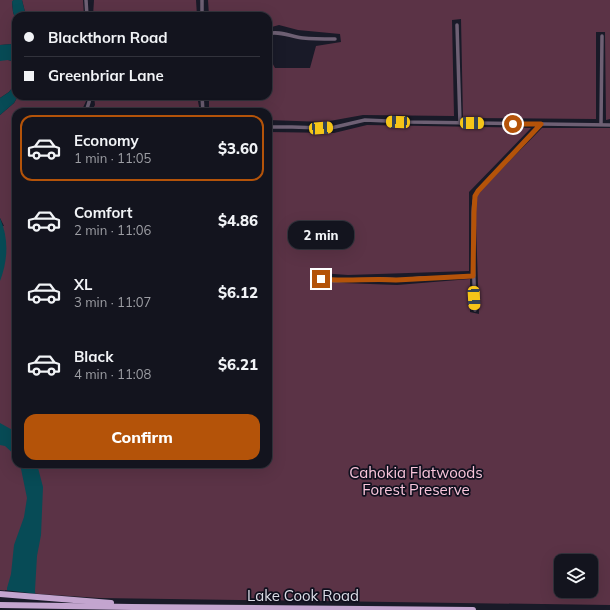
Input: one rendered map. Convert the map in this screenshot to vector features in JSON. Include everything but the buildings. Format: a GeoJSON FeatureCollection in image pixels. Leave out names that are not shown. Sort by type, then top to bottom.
{"type":"FeatureCollection","features":[{"type":"Feature","properties":{"kind":"main road"},"geometry":{"type":"LineString","coordinates":[[1,594],[124,604],[132,607]]}},
{"type":"Feature","properties":{"kind":"main road"},"geometry":{"type":"LineString","coordinates":[[1,605],[132,607]]}},
{"type":"Feature","properties":{"kind":"main road","name":"Lake Cook Road"},"geometry":{"type":"LineString","coordinates":[[132,607],[473,610]]}},
{"type":"Feature","properties":{"kind":"street"},"geometry":{"type":"LineString","coordinates":[[86,0],[87,12]]}},
{"type":"Feature","properties":{"kind":"street"},"geometry":{"type":"LineString","coordinates":[[202,0],[202,12]]}},
{"type":"Feature","properties":{"kind":"street"},"geometry":{"type":"LineString","coordinates":[[457,25],[460,123]]}},
{"type":"Feature","properties":{"kind":"street"},"geometry":{"type":"LineString","coordinates":[[272,33],[302,38],[335,39]]}},
{"type":"Feature","properties":{"kind":"street"},"geometry":{"type":"LineString","coordinates":[[601,124],[602,36]]}},
{"type":"Feature","properties":{"kind":"street"},"geometry":{"type":"LineString","coordinates":[[272,127],[331,128],[355,121],[365,120],[610,125]]}},
{"type":"Feature","properties":{"kind":"street"},"geometry":{"type":"LineString","coordinates":[[475,310],[473,276],[475,196],[541,124]]}},
{"type":"Feature","properties":{"kind":"street"},"geometry":{"type":"LineString","coordinates":[[321,279],[334,281],[383,279],[396,280],[473,276]]}},
{"type":"Feature","properties":{"kind":"green space"},"geometry":{"type":"Polygon","coordinates":[[[0,0],[14,0],[12,2],[12,44],[0,45],[0,0]]]}},
{"type":"Feature","properties":{"kind":"green space"},"geometry":{"type":"Polygon","coordinates":[[[22,0],[83,0],[84,12],[25,12],[22,0]]]}},
{"type":"Feature","properties":{"kind":"green space"},"geometry":{"type":"Polygon","coordinates":[[[94,0],[196,0],[197,12],[93,12],[94,0]]]}},
{"type":"Feature","properties":{"kind":"green space"},"geometry":{"type":"Polygon","coordinates":[[[208,0],[610,0],[610,119],[606,120],[605,32],[596,32],[596,119],[463,118],[461,19],[452,20],[454,116],[363,115],[324,122],[272,120],[272,108],[209,108],[209,100],[272,100],[272,62],[275,68],[310,68],[316,46],[341,42],[340,34],[298,30],[279,25],[272,27],[272,12],[209,12],[208,0]]]}},
{"type":"Feature","properties":{"kind":"green space"},"geometry":{"type":"Polygon","coordinates":[[[0,61],[12,61],[12,88],[0,98],[0,61]]]}},
{"type":"Feature","properties":{"kind":"green space","name":"Cahokia Flatwoods Forest Preserve"},"geometry":{"type":"Polygon","coordinates":[[[16,100],[87,100],[83,108],[12,108],[12,468],[272,468],[272,132],[334,133],[367,125],[531,128],[469,192],[469,271],[348,275],[320,273],[316,282],[397,285],[470,279],[470,312],[479,314],[475,196],[542,128],[610,128],[610,605],[99,598],[0,590],[0,226],[4,226],[0,218],[0,115],[16,100]]]}},
{"type":"Feature","properties":{"kind":"green space"},"geometry":{"type":"Polygon","coordinates":[[[94,100],[198,100],[199,108],[93,108],[95,105],[94,100]]]}},
{"type":"Feature","properties":{"kind":"water"},"geometry":{"type":"Polygon","coordinates":[[[22,0],[25,12],[13,12],[12,1],[22,0]]]}},
{"type":"Feature","properties":{"kind":"water"},"geometry":{"type":"Polygon","coordinates":[[[12,44],[12,61],[0,61],[0,45],[12,44]]]}},
{"type":"Feature","properties":{"kind":"water"},"geometry":{"type":"Polygon","coordinates":[[[12,88],[12,100],[16,100],[0,115],[0,98],[12,88]]]}},
{"type":"Feature","properties":{"kind":"water"},"geometry":{"type":"Polygon","coordinates":[[[0,218],[5,234],[6,257],[0,281],[0,218]]]}},
{"type":"Feature","properties":{"kind":"water"},"geometry":{"type":"Polygon","coordinates":[[[0,423],[12,430],[12,452],[5,446],[0,445],[0,423]]]}},
{"type":"Feature","properties":{"kind":"water"},"geometry":{"type":"Polygon","coordinates":[[[21,468],[38,468],[43,487],[41,535],[37,556],[35,590],[36,610],[7,610],[7,588],[11,574],[14,545],[24,517],[27,498],[21,468]]]}},
{"type":"Feature","properties":{"kind":"pier"},"geometry":{"type":"Polygon","coordinates":[[[5,590],[37,594],[38,610],[5,610],[5,590]]]}},
{"type":"Feature","properties":{"kind":"route"},"geometry":{"type":"LineString","coordinates":[[321,279],[348,281],[473,276],[475,196],[541,124],[513,124]]}}]}
